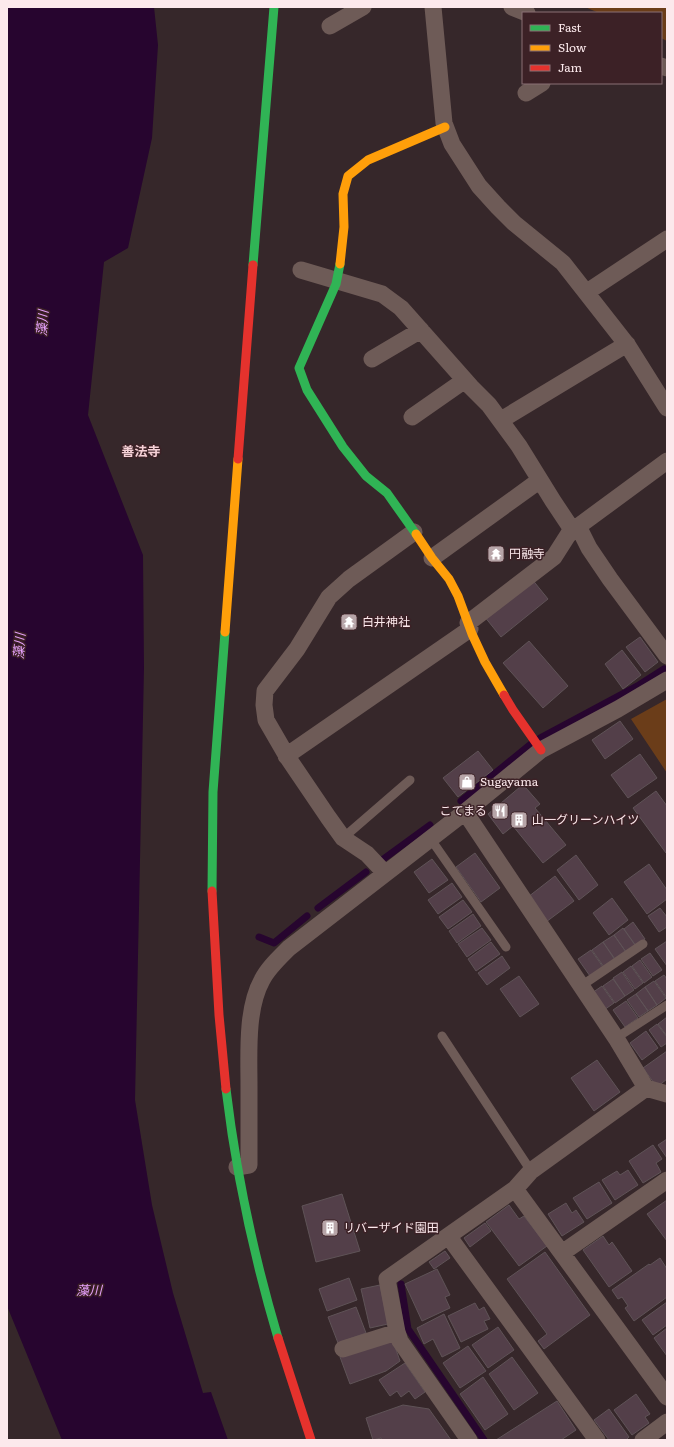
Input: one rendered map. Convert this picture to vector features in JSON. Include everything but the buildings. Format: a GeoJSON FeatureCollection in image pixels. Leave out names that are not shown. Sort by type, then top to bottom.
{"type":"FeatureCollection","features":[{"type":"Feature","properties":{"kind":"street"},"geometry":{"type":"LineString","coordinates":[[274,7],[264,110],[254,258],[224,636],[212,819],[212,894],[216,980],[226,1097],[237,1167],[265,1294],[311,1440]]}},
{"type":"Feature","properties":{"kind":"street"},"geometry":{"type":"LineString","coordinates":[[330,26],[363,7]]}},
{"type":"Feature","properties":{"kind":"street"},"geometry":{"type":"LineString","coordinates":[[433,7],[444,123],[452,144],[479,186],[514,224],[563,263],[627,344],[667,408]]}},
{"type":"Feature","properties":{"kind":"street"},"geometry":{"type":"LineString","coordinates":[[512,7],[524,12]]}},
{"type":"Feature","properties":{"kind":"street"},"geometry":{"type":"LineString","coordinates":[[526,93],[540,84]]}},
{"type":"Feature","properties":{"kind":"street"},"geometry":{"type":"LineString","coordinates":[[445,127],[368,160],[348,176],[343,194],[341,258],[336,281],[326,309],[299,368],[307,390],[343,447],[366,476],[387,493],[432,558],[449,579],[458,596],[485,662],[499,688],[541,750]]}},
{"type":"Feature","properties":{"kind":"street"},"geometry":{"type":"LineString","coordinates":[[586,292],[667,239]]}},
{"type":"Feature","properties":{"kind":"street"},"geometry":{"type":"LineString","coordinates":[[301,270],[382,294],[401,308],[501,420],[552,501],[570,524],[580,530],[589,548],[610,579],[667,656]]}},
{"type":"Feature","properties":{"kind":"street"},"geometry":{"type":"LineString","coordinates":[[372,359],[421,330]]}},
{"type":"Feature","properties":{"kind":"street"},"geometry":{"type":"LineString","coordinates":[[501,420],[627,344]]}},
{"type":"Feature","properties":{"kind":"street"},"geometry":{"type":"LineString","coordinates":[[412,417],[465,380]]}},
{"type":"Feature","properties":{"kind":"street"},"geometry":{"type":"LineString","coordinates":[[286,756],[469,626],[554,557],[568,535],[576,528],[667,461]]}},
{"type":"Feature","properties":{"kind":"street"},"geometry":{"type":"LineString","coordinates":[[432,558],[540,480]]}},
{"type":"Feature","properties":{"kind":"street"},"geometry":{"type":"LineString","coordinates":[[384,873],[367,854],[344,838],[328,817],[286,756],[266,720],[264,705],[266,691],[297,649],[329,597],[349,579],[414,532]]}},
{"type":"Feature","properties":{"kind":"street"},"geometry":{"type":"LineString","coordinates":[[237,1167],[250,1166],[250,1036],[252,1014],[256,996],[267,971],[289,948],[384,873],[465,812],[541,750],[618,709],[667,680]]}},
{"type":"Feature","properties":{"kind":"street"},"geometry":{"type":"LineString","coordinates":[[465,812],[616,1038],[646,1088],[667,1094]]}},
{"type":"Feature","properties":{"kind":"street"},"geometry":{"type":"LineString","coordinates":[[469,1440],[400,1341],[397,1332],[388,1279],[515,1189],[531,1171],[646,1088]]}},
{"type":"Feature","properties":{"kind":"street"},"geometry":{"type":"LineString","coordinates":[[562,1253],[667,1180]]}},
{"type":"Feature","properties":{"kind":"street"},"geometry":{"type":"LineString","coordinates":[[515,1189],[667,1397]]}},
{"type":"Feature","properties":{"kind":"street"},"geometry":{"type":"LineString","coordinates":[[449,1237],[597,1440]]}},
{"type":"Feature","properties":{"kind":"street"},"geometry":{"type":"LineString","coordinates":[[343,1349],[397,1332]]}},
{"type":"Feature","properties":{"kind":"street"},"geometry":{"type":"LineString","coordinates":[[643,1440],[667,1422]]}},
{"type":"Feature","properties":{"kind":"lane"},"geometry":{"type":"LineString","coordinates":[[344,838],[410,780]]}},
{"type":"Feature","properties":{"kind":"lane"},"geometry":{"type":"LineString","coordinates":[[430,838],[506,947]]}},
{"type":"Feature","properties":{"kind":"lane"},"geometry":{"type":"LineString","coordinates":[[581,986],[643,944]]}},
{"type":"Feature","properties":{"kind":"lane"},"geometry":{"type":"LineString","coordinates":[[616,1038],[667,1005]]}},
{"type":"Feature","properties":{"kind":"lane"},"geometry":{"type":"LineString","coordinates":[[442,1036],[531,1171]]}},
{"type":"Feature","properties":{"kind":"shaded area"},"geometry":{"type":"Polygon","coordinates":[[[585,7],[667,7],[667,41],[662,38],[662,12],[597,12],[585,7]]]}},
{"type":"Feature","properties":{"kind":"shaded area"},"geometry":{"type":"Polygon","coordinates":[[[667,699],[667,773],[631,719],[667,699]]]}},
{"type":"Feature","properties":{"kind":"water","name":"藻川"},"geometry":{"type":"Polygon","coordinates":[[[7,7],[154,7],[158,45],[152,138],[128,248],[104,262],[88,415],[143,555],[144,668],[135,1100],[152,1205],[173,1293],[203,1393],[211,1392],[228,1440],[62,1440],[7,1306],[7,7]]]}},
{"type":"Feature","properties":{"kind":"waterway"},"geometry":{"type":"LineString","coordinates":[[540,738],[639,685],[664,669]]}},
{"type":"Feature","properties":{"kind":"waterway"},"geometry":{"type":"LineString","coordinates":[[461,801],[531,744]]}},
{"type":"Feature","properties":{"kind":"waterway"},"geometry":{"type":"LineString","coordinates":[[382,860],[430,825]]}},
{"type":"Feature","properties":{"kind":"waterway"},"geometry":{"type":"LineString","coordinates":[[318,908],[366,872]]}},
{"type":"Feature","properties":{"kind":"waterway"},"geometry":{"type":"LineString","coordinates":[[259,937],[274,943],[307,916]]}},
{"type":"Feature","properties":{"kind":"waterway"},"geometry":{"type":"LineString","coordinates":[[401,1284],[408,1329],[484,1440]]}},
{"type":"Feature","properties":{"kind":"traffic: fast"},"geometry":{"type":"LineString","coordinates":[[253,265],[274,7]]}},
{"type":"Feature","properties":{"kind":"traffic: fast"},"geometry":{"type":"LineString","coordinates":[[340,264],[336,284],[299,368],[307,390],[343,447],[366,476],[387,493],[416,534]]}},
{"type":"Feature","properties":{"kind":"traffic: fast"},"geometry":{"type":"LineString","coordinates":[[212,891],[213,792],[225,632]]}},
{"type":"Feature","properties":{"kind":"traffic: fast"},"geometry":{"type":"LineString","coordinates":[[226,1089],[235,1152],[247,1215],[261,1277],[278,1338]]}},
{"type":"Feature","properties":{"kind":"traffic: slow"},"geometry":{"type":"LineString","coordinates":[[340,264],[344,227],[343,194],[348,176],[368,160],[445,127]]}},
{"type":"Feature","properties":{"kind":"traffic: slow"},"geometry":{"type":"LineString","coordinates":[[225,632],[238,459]]}},
{"type":"Feature","properties":{"kind":"traffic: slow"},"geometry":{"type":"LineString","coordinates":[[416,534],[432,558],[449,579],[458,596],[472,634],[485,662],[504,695]]}},
{"type":"Feature","properties":{"kind":"traffic: jam"},"geometry":{"type":"LineString","coordinates":[[238,459],[253,265]]}},
{"type":"Feature","properties":{"kind":"traffic: jam"},"geometry":{"type":"LineString","coordinates":[[504,695],[541,750]]}},
{"type":"Feature","properties":{"kind":"traffic: jam"},"geometry":{"type":"LineString","coordinates":[[212,891],[219,1015],[226,1089]]}},
{"type":"Feature","properties":{"kind":"traffic: jam"},"geometry":{"type":"LineString","coordinates":[[278,1338],[311,1440]]}},
{"type":"Feature","properties":{"kind":"place","name":"円融寺"},"geometry":{"type":"Point","coordinates":[496,554]}},
{"type":"Feature","properties":{"kind":"place","name":"白井神社"},"geometry":{"type":"Point","coordinates":[349,622]}},
{"type":"Feature","properties":{"kind":"place","name":"Sugayama"},"geometry":{"type":"Point","coordinates":[467,782]}},
{"type":"Feature","properties":{"kind":"place","name":"こてまる"},"geometry":{"type":"Point","coordinates":[500,811]}},
{"type":"Feature","properties":{"kind":"place","name":"山一グリーンハイツ"},"geometry":{"type":"Point","coordinates":[519,820]}},
{"type":"Feature","properties":{"kind":"place","name":"リバーザイド園田"},"geometry":{"type":"Point","coordinates":[330,1228]}},
{"type":"Feature","properties":{"kind":"district","name":"善法寺"},"geometry":{"type":"Point","coordinates":[141,451]}}]}
